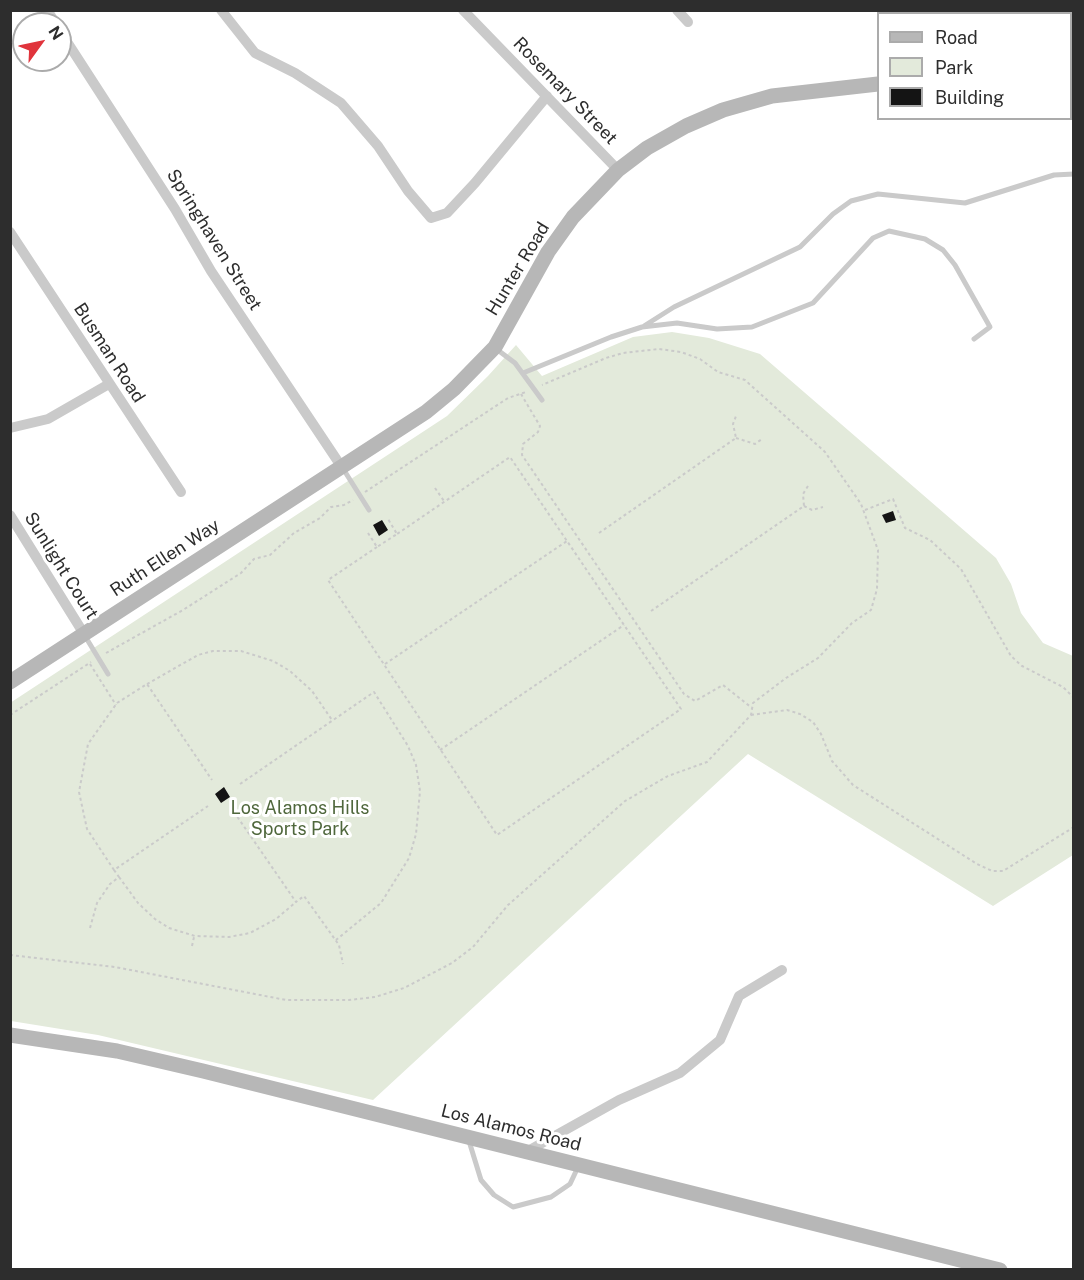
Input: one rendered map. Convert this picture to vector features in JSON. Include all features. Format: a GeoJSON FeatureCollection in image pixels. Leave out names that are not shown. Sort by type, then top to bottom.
{"type":"FeatureCollection","features":[{"type":"Feature","properties":{"kind":"street"},"geometry":{"type":"LineString","coordinates":[[221,10],[255,53],[295,73],[341,103],[378,146],[408,191],[432,218],[447,213],[547,96]]}},
{"type":"Feature","properties":{"kind":"street","name":"Rosemary Street"},"geometry":{"type":"LineString","coordinates":[[463,10],[618,170]]}},
{"type":"Feature","properties":{"kind":"street"},"geometry":{"type":"LineString","coordinates":[[677,10],[688,22]]}},
{"type":"Feature","properties":{"kind":"street","name":"Springhaven Street"},"geometry":{"type":"LineString","coordinates":[[72,50],[175,209],[211,271],[341,465]]}},
{"type":"Feature","properties":{"kind":"street","name":"Hunter Road"},"geometry":{"type":"LineString","coordinates":[[341,465],[426,412],[477,368],[495,347],[548,252],[573,217],[618,170],[647,148],[686,126],[723,110],[772,96],[877,84]]}},
{"type":"Feature","properties":{"kind":"street","name":"Busman Road"},"geometry":{"type":"LineString","coordinates":[[10,232],[181,492]]}},
{"type":"Feature","properties":{"kind":"street"},"geometry":{"type":"LineString","coordinates":[[10,429],[48,419],[108,384]]}},
{"type":"Feature","properties":{"kind":"street","name":"Ruth Ellen Way"},"geometry":{"type":"LineString","coordinates":[[10,682],[341,465]]}},
{"type":"Feature","properties":{"kind":"street","name":"Sunlight Court"},"geometry":{"type":"LineString","coordinates":[[10,515],[84,634]]}},
{"type":"Feature","properties":{"kind":"street"},"geometry":{"type":"LineString","coordinates":[[526,1152],[619,1100],[680,1073],[720,1040],[739,996],[782,969]]}},
{"type":"Feature","properties":{"kind":"street","name":"Los Alamos Road"},"geometry":{"type":"LineString","coordinates":[[10,1035],[117,1051],[1000,1269]]}},
{"type":"Feature","properties":{"kind":"lane"},"geometry":{"type":"LineString","coordinates":[[642,327],[674,307],[800,248],[833,214],[851,201],[879,194],[965,203],[1054,175],[1074,174]]}},
{"type":"Feature","properties":{"kind":"lane"},"geometry":{"type":"LineString","coordinates":[[523,373],[611,337],[642,327],[677,323],[717,329],[752,327],[813,303],[873,238],[889,231],[925,239],[943,250],[955,265],[990,327],[974,339]]}},
{"type":"Feature","properties":{"kind":"lane"},"geometry":{"type":"LineString","coordinates":[[495,347],[523,373],[542,400]]}},
{"type":"Feature","properties":{"kind":"lane"},"geometry":{"type":"LineString","coordinates":[[341,465],[369,510]]}},
{"type":"Feature","properties":{"kind":"lane"},"geometry":{"type":"LineString","coordinates":[[84,634],[108,674]]}},
{"type":"Feature","properties":{"kind":"lane"},"geometry":{"type":"LineString","coordinates":[[468,1138],[481,1180],[494,1195],[513,1207],[551,1197],[570,1184],[579,1165]]}},
{"type":"Feature","properties":{"kind":"path"},"geometry":{"type":"LineString","coordinates":[[10,715],[89,663],[183,610],[240,573],[254,559],[270,555],[294,532],[320,518],[331,507],[344,505],[508,398],[623,353],[659,349],[681,352],[700,359],[718,372],[745,380],[825,452],[849,484],[864,511],[878,550],[877,589],[871,610],[852,624],[819,658],[767,691],[753,703],[751,715],[707,762],[668,776],[604,817],[508,905],[472,947],[452,963],[404,988],[375,997],[349,1000],[286,1000],[115,967],[10,955]]}},
{"type":"Feature","properties":{"kind":"path"},"geometry":{"type":"LineString","coordinates":[[521,394],[540,426],[537,432],[523,444],[522,455],[684,694],[695,701],[723,684],[752,708]]}},
{"type":"Feature","properties":{"kind":"path"},"geometry":{"type":"LineString","coordinates":[[736,417],[733,424],[736,438]]}},
{"type":"Feature","properties":{"kind":"path"},"geometry":{"type":"LineString","coordinates":[[736,438],[755,444],[762,440]]}},
{"type":"Feature","properties":{"kind":"path"},"geometry":{"type":"LineString","coordinates":[[599,532],[736,438]]}},
{"type":"Feature","properties":{"kind":"path"},"geometry":{"type":"LineString","coordinates":[[510,457],[681,709],[497,835],[328,580],[397,534],[510,457]]}},
{"type":"Feature","properties":{"kind":"path"},"geometry":{"type":"LineString","coordinates":[[804,507],[803,494],[808,486]]}},
{"type":"Feature","properties":{"kind":"path"},"geometry":{"type":"LineString","coordinates":[[435,488],[444,502]]}},
{"type":"Feature","properties":{"kind":"path"},"geometry":{"type":"LineString","coordinates":[[864,511],[893,499],[905,528],[930,540],[961,569],[1011,656],[1022,666],[1064,687],[1074,698]]}},
{"type":"Feature","properties":{"kind":"path"},"geometry":{"type":"LineString","coordinates":[[804,507],[812,510],[823,507]]}},
{"type":"Feature","properties":{"kind":"path"},"geometry":{"type":"LineString","coordinates":[[651,611],[804,507]]}},
{"type":"Feature","properties":{"kind":"path"},"geometry":{"type":"LineString","coordinates":[[388,519],[397,534]]}},
{"type":"Feature","properties":{"kind":"path"},"geometry":{"type":"LineString","coordinates":[[368,533],[377,547]]}},
{"type":"Feature","properties":{"kind":"path"},"geometry":{"type":"LineString","coordinates":[[384,665],[567,541]]}},
{"type":"Feature","properties":{"kind":"path"},"geometry":{"type":"LineString","coordinates":[[440,750],[624,625]]}},
{"type":"Feature","properties":{"kind":"path"},"geometry":{"type":"LineString","coordinates":[[332,720],[319,699],[297,676],[273,661],[241,651],[213,651],[198,655],[116,705],[88,744],[79,792],[87,829],[138,903],[155,919],[169,928],[194,936],[229,938],[250,933],[276,919],[304,896],[339,945],[343,964]]}},
{"type":"Feature","properties":{"kind":"path"},"geometry":{"type":"LineString","coordinates":[[89,663],[116,705]]}},
{"type":"Feature","properties":{"kind":"path"},"geometry":{"type":"LineString","coordinates":[[147,684],[212,780]]}},
{"type":"Feature","properties":{"kind":"path"},"geometry":{"type":"LineString","coordinates":[[240,783],[374,692],[413,754],[420,791],[416,834],[401,874],[381,903],[336,940]]}},
{"type":"Feature","properties":{"kind":"path"},"geometry":{"type":"LineString","coordinates":[[751,715],[788,710],[813,722],[821,734],[832,761],[853,785],[992,870],[1003,871],[1074,827]]}},
{"type":"Feature","properties":{"kind":"path"},"geometry":{"type":"LineString","coordinates":[[114,870],[208,806]]}},
{"type":"Feature","properties":{"kind":"path"},"geometry":{"type":"LineString","coordinates":[[234,812],[296,902]]}},
{"type":"Feature","properties":{"kind":"path"},"geometry":{"type":"LineString","coordinates":[[90,928],[97,903],[110,884],[119,877]]}},
{"type":"Feature","properties":{"kind":"path"},"geometry":{"type":"LineString","coordinates":[[192,945],[194,936]]}},
{"type":"Feature","properties":{"kind":"green space","name":"Los Alamos Hills Sports Park"},"geometry":{"type":"Polygon","coordinates":[[[672,332],[709,338],[760,354],[996,558],[1011,584],[1021,613],[1043,643],[1073,656],[1073,855],[993,906],[748,754],[373,1100],[98,1035],[11,1021],[10,703],[447,416],[516,345],[542,376],[633,337],[672,332]]]}},
{"type":"Feature","properties":{"kind":"building"},"geometry":{"type":"Polygon","coordinates":[[[893,511],[896,520],[886,523],[882,515],[893,511]]]}},
{"type":"Feature","properties":{"kind":"building"},"geometry":{"type":"Polygon","coordinates":[[[382,520],[388,530],[379,536],[373,525],[382,520]]]}},
{"type":"Feature","properties":{"kind":"building"},"geometry":{"type":"Polygon","coordinates":[[[224,787],[230,797],[221,803],[215,794],[224,787]]]}}]}
